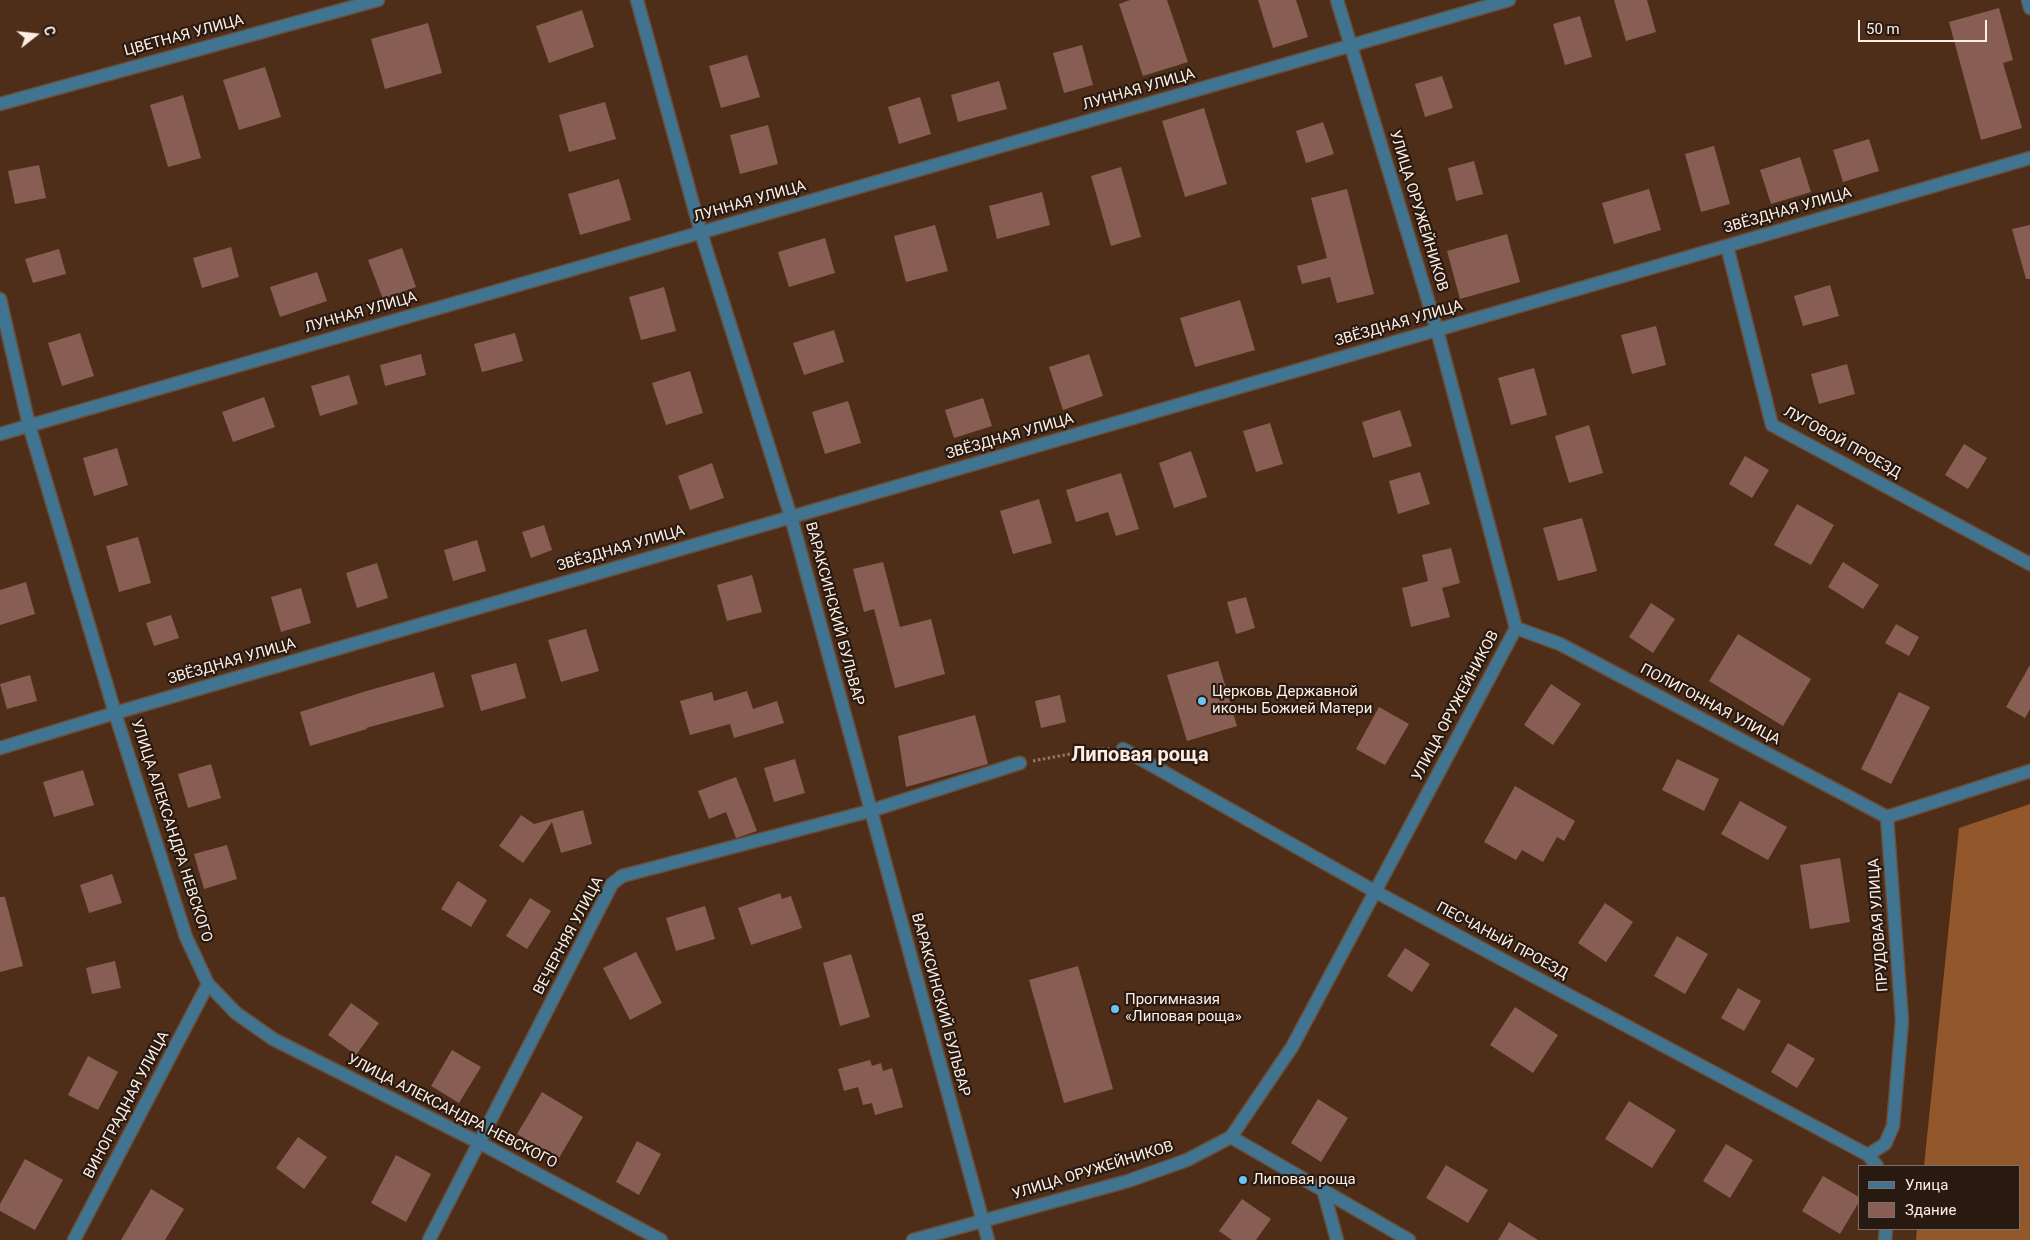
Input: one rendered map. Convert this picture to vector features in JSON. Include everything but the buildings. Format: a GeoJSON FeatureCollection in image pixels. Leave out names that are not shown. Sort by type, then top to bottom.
{"type":"FeatureCollection","features":[{"type":"Feature","properties":{"kind":"street","name":"ЦВЕТНАЯ УЛИЦА"},"geometry":{"type":"LineString","coordinates":[[0,104],[378,0]]}},
{"type":"Feature","properties":{"kind":"street","name":"ВАРАКСИНСКИЙ БУЛЬВАР"},"geometry":{"type":"LineString","coordinates":[[637,0],[701,232],[790,517],[988,1240]]}},
{"type":"Feature","properties":{"kind":"street","name":"УЛИЦА ОРУЖЕЙНИКОВ"},"geometry":{"type":"LineString","coordinates":[[982,1220],[1128,1181],[1187,1160],[1231,1137],[1292,1047],[1516,628],[1437,330],[1337,0]]}},
{"type":"Feature","properties":{"kind":"street","name":"ЛУННАЯ УЛИЦА"},"geometry":{"type":"LineString","coordinates":[[0,434],[1509,0]]}},
{"type":"Feature","properties":{"kind":"street"},"geometry":{"type":"LineString","coordinates":[[2028,0],[2030,8]]}},
{"type":"Feature","properties":{"kind":"street","name":"ЗВЁЗДНАЯ УЛИЦА"},"geometry":{"type":"LineString","coordinates":[[0,748],[115,713],[2030,158]]}},
{"type":"Feature","properties":{"kind":"street","name":"ЛУГОВОЙ ПРОЕЗД"},"geometry":{"type":"LineString","coordinates":[[1727,246],[1772,424],[2030,564]]}},
{"type":"Feature","properties":{"kind":"street","name":"УЛИЦА АЛЕКСАНДРА НЕВСКОГО"},"geometry":{"type":"LineString","coordinates":[[0,299],[29,426],[115,713],[186,936],[208,984],[236,1013],[273,1039],[480,1143],[661,1240]]}},
{"type":"Feature","properties":{"kind":"street","name":"ПОЛИГОННАЯ УЛИЦА"},"geometry":{"type":"LineString","coordinates":[[1516,628],[1560,644],[1887,817]]}},
{"type":"Feature","properties":{"kind":"street","name":"ПЕСЧАНЫЙ ПРОЕЗД"},"geometry":{"type":"LineString","coordinates":[[1123,749],[1376,892],[1868,1155]]}},
{"type":"Feature","properties":{"kind":"street"},"geometry":{"type":"LineString","coordinates":[[870,811],[1020,763]]}},
{"type":"Feature","properties":{"kind":"street"},"geometry":{"type":"LineString","coordinates":[[1887,817],[2030,771]]}},
{"type":"Feature","properties":{"kind":"street","name":"ВЕЧЕРНЯЯ УЛИЦА"},"geometry":{"type":"LineString","coordinates":[[429,1240],[612,884],[622,876],[870,811]]}},
{"type":"Feature","properties":{"kind":"street","name":"ПРУДОВАЯ УЛИЦА"},"geometry":{"type":"LineString","coordinates":[[1868,1155],[1885,1144],[1893,1126],[1902,1021],[1887,817]]}},
{"type":"Feature","properties":{"kind":"street","name":"ВИНОГРАДНАЯ УЛИЦА"},"geometry":{"type":"LineString","coordinates":[[74,1240],[208,984]]}},
{"type":"Feature","properties":{"kind":"street"},"geometry":{"type":"LineString","coordinates":[[1231,1137],[1409,1240]]}},
{"type":"Feature","properties":{"kind":"street"},"geometry":{"type":"LineString","coordinates":[[1868,1155],[1876,1165]]}},
{"type":"Feature","properties":{"kind":"street"},"geometry":{"type":"LineString","coordinates":[[1323,1190],[1337,1240]]}},
{"type":"Feature","properties":{"kind":"street"},"geometry":{"type":"LineString","coordinates":[[913,1240],[982,1220]]}},
{"type":"Feature","properties":{"kind":"path"},"geometry":{"type":"LineString","coordinates":[[1020,763],[1096,748],[1123,749]]}},
{"type":"Feature","properties":{"kind":"shaded area"},"geometry":{"type":"Polygon","coordinates":[[[2030,804],[2030,1240],[1916,1240],[1917,1230],[2020,1230],[2020,1165],[1924,1165],[1959,828],[2030,804]]]}},
{"type":"Feature","properties":{"kind":"place","name":"Церковь Державной иконы Божией Матери"},"geometry":{"type":"Point","coordinates":[1202,701]}},
{"type":"Feature","properties":{"kind":"place","name":"Прогимназия «Липовая роща»"},"geometry":{"type":"Point","coordinates":[1115,1009]}},
{"type":"Feature","properties":{"kind":"place","name":"Липовая роща"},"geometry":{"type":"Point","coordinates":[1243,1180]}},
{"type":"Feature","properties":{"kind":"district","name":"Липовая роща"},"geometry":{"type":"Point","coordinates":[1140,756]}}]}
